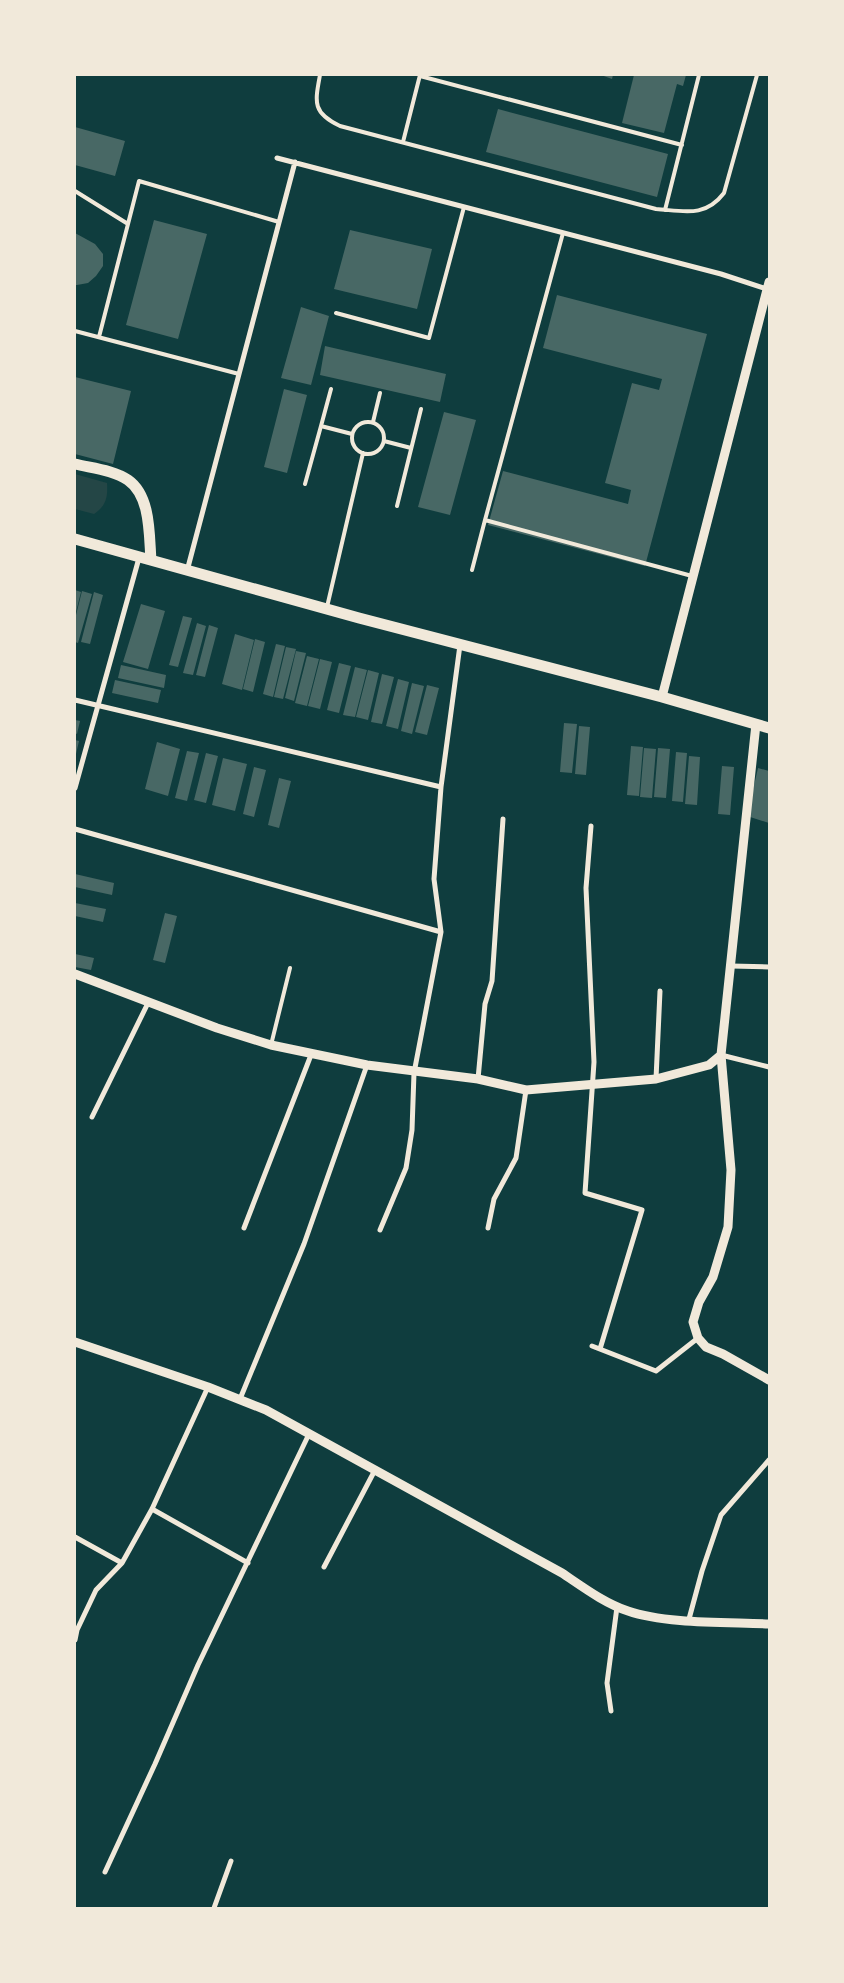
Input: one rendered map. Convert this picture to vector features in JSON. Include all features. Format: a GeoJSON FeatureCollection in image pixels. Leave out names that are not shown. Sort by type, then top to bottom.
{"type":"FeatureCollection","features":[{"type":"Feature","properties":{"kind":"highway"},"geometry":{"type":"LineString","coordinates":[[75,464],[120,476],[134,485],[141,496],[147,520],[151,560]]}},
{"type":"Feature","properties":{"kind":"highway"},"geometry":{"type":"LineString","coordinates":[[75,540],[327,609],[662,696],[769,728]]}},
{"type":"Feature","properties":{"kind":"street"},"geometry":{"type":"LineString","coordinates":[[277,158],[768,285],[662,696]]}},
{"type":"Feature","properties":{"kind":"street"},"geometry":{"type":"LineString","coordinates":[[187,571],[295,162]]}},
{"type":"Feature","properties":{"kind":"street"},"geometry":{"type":"LineString","coordinates":[[75,788],[139,558]]}},
{"type":"Feature","properties":{"kind":"street"},"geometry":{"type":"LineString","coordinates":[[380,1230],[406,1168],[412,1130],[414,1073],[441,932],[434,879],[441,787],[460,642]]}},
{"type":"Feature","properties":{"kind":"street"},"geometry":{"type":"LineString","coordinates":[[75,700],[441,787]]}},
{"type":"Feature","properties":{"kind":"street"},"geometry":{"type":"LineString","coordinates":[[756,724],[721,1055],[731,1170],[728,1227],[713,1277],[699,1302],[693,1322],[698,1338],[706,1347],[723,1354],[769,1380]]}},
{"type":"Feature","properties":{"kind":"street"},"geometry":{"type":"LineString","coordinates":[[478,1079],[485,1004],[492,981],[503,819]]}},
{"type":"Feature","properties":{"kind":"street"},"geometry":{"type":"LineString","coordinates":[[591,826],[586,888],[594,1062],[585,1193],[642,1210],[600,1349]]}},
{"type":"Feature","properties":{"kind":"street"},"geometry":{"type":"LineString","coordinates":[[75,829],[441,932]]}},
{"type":"Feature","properties":{"kind":"street"},"geometry":{"type":"LineString","coordinates":[[730,966],[769,967]]}},
{"type":"Feature","properties":{"kind":"street"},"geometry":{"type":"LineString","coordinates":[[75,974],[217,1028],[271,1045],[367,1066],[478,1079],[526,1090],[656,1079],[709,1065],[721,1055]]}},
{"type":"Feature","properties":{"kind":"street"},"geometry":{"type":"LineString","coordinates":[[656,1079],[660,991]]}},
{"type":"Feature","properties":{"kind":"street"},"geometry":{"type":"LineString","coordinates":[[92,1117],[148,1003]]}},
{"type":"Feature","properties":{"kind":"street"},"geometry":{"type":"LineString","coordinates":[[244,1228],[311,1055]]}},
{"type":"Feature","properties":{"kind":"street"},"geometry":{"type":"LineString","coordinates":[[721,1055],[769,1067]]}},
{"type":"Feature","properties":{"kind":"street"},"geometry":{"type":"LineString","coordinates":[[240,1399],[304,1244],[367,1066]]}},
{"type":"Feature","properties":{"kind":"street"},"geometry":{"type":"LineString","coordinates":[[488,1228],[494,1199],[517,1153],[526,1090]]}},
{"type":"Feature","properties":{"kind":"street"},"geometry":{"type":"LineString","coordinates":[[592,1346],[656,1371],[698,1338]]}},
{"type":"Feature","properties":{"kind":"street"},"geometry":{"type":"LineString","coordinates":[[75,1342],[240,1399],[266,1410],[562,1573],[602,1599],[628,1611],[660,1618],[769,1624]]}},
{"type":"Feature","properties":{"kind":"street"},"geometry":{"type":"LineString","coordinates":[[75,1640],[77,1630],[96,1590],[122,1563],[152,1509],[208,1388]]}},
{"type":"Feature","properties":{"kind":"street"},"geometry":{"type":"LineString","coordinates":[[104,1872],[155,1764],[198,1665],[309,1434]]}},
{"type":"Feature","properties":{"kind":"street"},"geometry":{"type":"LineString","coordinates":[[689,1619],[721,1515],[769,1460]]}},
{"type":"Feature","properties":{"kind":"street"},"geometry":{"type":"LineString","coordinates":[[324,1567],[375,1470]]}},
{"type":"Feature","properties":{"kind":"street"},"geometry":{"type":"LineString","coordinates":[[152,1509],[248,1563]]}},
{"type":"Feature","properties":{"kind":"street"},"geometry":{"type":"LineString","coordinates":[[75,1538],[122,1563]]}},
{"type":"Feature","properties":{"kind":"street"},"geometry":{"type":"LineString","coordinates":[[611,1711],[607,1683],[618,1606]]}},
{"type":"Feature","properties":{"kind":"street"},"geometry":{"type":"LineString","coordinates":[[214,1908],[231,1861]]}},
{"type":"Feature","properties":{"kind":"lane"},"geometry":{"type":"LineString","coordinates":[[320,75],[316,99],[318,110],[326,119],[340,126],[665,210],[704,210],[716,204],[724,193],[757,75]]}},
{"type":"Feature","properties":{"kind":"lane"},"geometry":{"type":"LineString","coordinates":[[665,210],[699,75]]}},
{"type":"Feature","properties":{"kind":"lane"},"geometry":{"type":"LineString","coordinates":[[403,142],[420,76],[682,145]]}},
{"type":"Feature","properties":{"kind":"lane"},"geometry":{"type":"LineString","coordinates":[[99,337],[139,181],[279,222]]}},
{"type":"Feature","properties":{"kind":"lane"},"geometry":{"type":"LineString","coordinates":[[75,191],[128,224]]}},
{"type":"Feature","properties":{"kind":"lane"},"geometry":{"type":"LineString","coordinates":[[336,313],[429,338],[464,206]]}},
{"type":"Feature","properties":{"kind":"lane"},"geometry":{"type":"LineString","coordinates":[[472,570],[563,233]]}},
{"type":"Feature","properties":{"kind":"lane"},"geometry":{"type":"LineString","coordinates":[[75,331],[239,374]]}},
{"type":"Feature","properties":{"kind":"lane"},"geometry":{"type":"LineString","coordinates":[[305,484],[331,389]]}},
{"type":"Feature","properties":{"kind":"lane"},"geometry":{"type":"LineString","coordinates":[[373,422],[380,393]]}},
{"type":"Feature","properties":{"kind":"lane"},"geometry":{"type":"LineString","coordinates":[[397,506],[421,409]]}},
{"type":"Feature","properties":{"kind":"lane"},"geometry":{"type":"LineString","coordinates":[[363,453],[353,444],[352,434],[358,425],[373,422],[381,428],[384,441]]}},
{"type":"Feature","properties":{"kind":"lane"},"geometry":{"type":"LineString","coordinates":[[321,426],[352,434]]}},
{"type":"Feature","properties":{"kind":"lane"},"geometry":{"type":"LineString","coordinates":[[384,441],[411,448]]}},
{"type":"Feature","properties":{"kind":"lane"},"geometry":{"type":"LineString","coordinates":[[363,453],[376,451],[384,441]]}},
{"type":"Feature","properties":{"kind":"lane"},"geometry":{"type":"LineString","coordinates":[[327,609],[363,453]]}},
{"type":"Feature","properties":{"kind":"lane"},"geometry":{"type":"LineString","coordinates":[[485,520],[692,576]]}},
{"type":"Feature","properties":{"kind":"lane"},"geometry":{"type":"LineString","coordinates":[[271,1045],[290,968]]}},
{"type":"Feature","properties":{"kind":"shaded area"},"geometry":{"type":"Polygon","coordinates":[[[75,474],[107,483],[105,501],[94,514],[75,509],[75,474]]]}},
{"type":"Feature","properties":{"kind":"building"},"geometry":{"type":"Polygon","coordinates":[[[601,75],[613,75],[612,79],[601,75]]]}},
{"type":"Feature","properties":{"kind":"building"},"geometry":{"type":"Polygon","coordinates":[[[634,75],[686,75],[683,86],[677,84],[664,133],[622,123],[634,75]]]}},
{"type":"Feature","properties":{"kind":"building"},"geometry":{"type":"Polygon","coordinates":[[[498,109],[668,154],[657,197],[486,152],[498,109]]]}},
{"type":"Feature","properties":{"kind":"building"},"geometry":{"type":"Polygon","coordinates":[[[75,127],[125,141],[115,176],[75,165],[75,127]]]}},
{"type":"Feature","properties":{"kind":"building"},"geometry":{"type":"Polygon","coordinates":[[[154,220],[207,234],[178,339],[126,325],[154,220]]]}},
{"type":"Feature","properties":{"kind":"building"},"geometry":{"type":"Polygon","coordinates":[[[350,230],[432,249],[417,309],[334,289],[350,230]]]}},
{"type":"Feature","properties":{"kind":"building"},"geometry":{"type":"Polygon","coordinates":[[[75,233],[95,244],[103,254],[103,266],[96,276],[88,283],[77,285],[75,285],[75,233]]]}},
{"type":"Feature","properties":{"kind":"building"},"geometry":{"type":"Polygon","coordinates":[[[557,295],[707,334],[645,566],[488,525],[503,471],[628,504],[631,490],[605,483],[632,383],[659,390],[662,379],[543,348],[557,295]]]}},
{"type":"Feature","properties":{"kind":"building"},"geometry":{"type":"Polygon","coordinates":[[[301,307],[329,316],[311,385],[281,378],[301,307]]]}},
{"type":"Feature","properties":{"kind":"building"},"geometry":{"type":"Polygon","coordinates":[[[325,346],[446,374],[440,402],[320,375],[325,346]]]}},
{"type":"Feature","properties":{"kind":"building"},"geometry":{"type":"Polygon","coordinates":[[[75,377],[131,391],[113,464],[75,454],[75,377]]]}},
{"type":"Feature","properties":{"kind":"building"},"geometry":{"type":"Polygon","coordinates":[[[284,389],[307,395],[287,473],[264,467],[284,389]]]}},
{"type":"Feature","properties":{"kind":"building"},"geometry":{"type":"Polygon","coordinates":[[[444,412],[476,420],[450,515],[418,507],[444,412]]]}},
{"type":"Feature","properties":{"kind":"building"},"geometry":{"type":"Polygon","coordinates":[[[75,590],[81,592],[76,612],[75,612],[75,590]]]}},
{"type":"Feature","properties":{"kind":"building"},"geometry":{"type":"Polygon","coordinates":[[[82,591],[92,594],[78,643],[75,642],[75,619],[82,591]]]}},
{"type":"Feature","properties":{"kind":"building"},"geometry":{"type":"Polygon","coordinates":[[[94,592],[103,595],[90,644],[81,642],[94,592]]]}},
{"type":"Feature","properties":{"kind":"building"},"geometry":{"type":"Polygon","coordinates":[[[141,604],[165,611],[148,669],[123,662],[141,604]]]}},
{"type":"Feature","properties":{"kind":"building"},"geometry":{"type":"Polygon","coordinates":[[[183,616],[192,618],[178,667],[169,665],[183,616]]]}},
{"type":"Feature","properties":{"kind":"building"},"geometry":{"type":"Polygon","coordinates":[[[197,623],[206,626],[193,675],[183,673],[197,623]]]}},
{"type":"Feature","properties":{"kind":"building"},"geometry":{"type":"Polygon","coordinates":[[[209,625],[218,628],[205,677],[196,675],[209,625]]]}},
{"type":"Feature","properties":{"kind":"building"},"geometry":{"type":"Polygon","coordinates":[[[235,634],[254,640],[242,690],[222,684],[235,634]]]}},
{"type":"Feature","properties":{"kind":"building"},"geometry":{"type":"Polygon","coordinates":[[[255,639],[265,642],[253,692],[243,689],[255,639]]]}},
{"type":"Feature","properties":{"kind":"building"},"geometry":{"type":"Polygon","coordinates":[[[276,644],[285,646],[273,697],[263,694],[276,644]]]}},
{"type":"Feature","properties":{"kind":"building"},"geometry":{"type":"Polygon","coordinates":[[[286,647],[296,649],[283,699],[274,697],[286,647]]]}},
{"type":"Feature","properties":{"kind":"building"},"geometry":{"type":"Polygon","coordinates":[[[296,651],[306,653],[294,701],[285,698],[296,651]]]}},
{"type":"Feature","properties":{"kind":"building"},"geometry":{"type":"Polygon","coordinates":[[[307,656],[319,659],[307,706],[295,703],[307,656]]]}},
{"type":"Feature","properties":{"kind":"building"},"geometry":{"type":"Polygon","coordinates":[[[320,659],[332,662],[320,709],[308,706],[320,659]]]}},
{"type":"Feature","properties":{"kind":"building"},"geometry":{"type":"Polygon","coordinates":[[[339,663],[351,666],[339,713],[327,710],[339,663]]]}},
{"type":"Feature","properties":{"kind":"building"},"geometry":{"type":"Polygon","coordinates":[[[121,665],[166,675],[164,688],[118,678],[121,665]]]}},
{"type":"Feature","properties":{"kind":"building"},"geometry":{"type":"Polygon","coordinates":[[[355,667],[367,670],[355,717],[343,715],[355,667]]]}},
{"type":"Feature","properties":{"kind":"building"},"geometry":{"type":"Polygon","coordinates":[[[368,670],[379,673],[368,720],[356,717],[368,670]]]}},
{"type":"Feature","properties":{"kind":"building"},"geometry":{"type":"Polygon","coordinates":[[[382,674],[394,677],[382,724],[371,722],[382,674]]]}},
{"type":"Feature","properties":{"kind":"building"},"geometry":{"type":"Polygon","coordinates":[[[398,679],[409,682],[398,729],[386,726],[398,679]]]}},
{"type":"Feature","properties":{"kind":"building"},"geometry":{"type":"Polygon","coordinates":[[[115,680],[161,690],[158,703],[112,693],[115,680]]]}},
{"type":"Feature","properties":{"kind":"building"},"geometry":{"type":"Polygon","coordinates":[[[412,683],[424,686],[412,734],[401,731],[412,683]]]}},
{"type":"Feature","properties":{"kind":"building"},"geometry":{"type":"Polygon","coordinates":[[[427,685],[439,688],[427,735],[415,732],[427,685]]]}},
{"type":"Feature","properties":{"kind":"building"},"geometry":{"type":"Polygon","coordinates":[[[75,720],[80,721],[77,734],[75,733],[75,720]]]}},
{"type":"Feature","properties":{"kind":"building"},"geometry":{"type":"Polygon","coordinates":[[[564,723],[577,724],[572,773],[560,772],[564,723]]]}},
{"type":"Feature","properties":{"kind":"building"},"geometry":{"type":"Polygon","coordinates":[[[579,726],[590,727],[586,775],[575,774],[579,726]]]}},
{"type":"Feature","properties":{"kind":"building"},"geometry":{"type":"Polygon","coordinates":[[[75,740],[79,741],[76,754],[75,754],[75,740]]]}},
{"type":"Feature","properties":{"kind":"building"},"geometry":{"type":"Polygon","coordinates":[[[157,742],[180,749],[168,796],[145,789],[157,742]]]}},
{"type":"Feature","properties":{"kind":"building"},"geometry":{"type":"Polygon","coordinates":[[[631,746],[643,747],[639,796],[627,795],[631,746]]]}},
{"type":"Feature","properties":{"kind":"building"},"geometry":{"type":"Polygon","coordinates":[[[644,748],[656,749],[652,798],[640,797],[644,748]]]}},
{"type":"Feature","properties":{"kind":"building"},"geometry":{"type":"Polygon","coordinates":[[[658,748],[670,749],[666,798],[654,797],[658,748]]]}},
{"type":"Feature","properties":{"kind":"building"},"geometry":{"type":"Polygon","coordinates":[[[187,751],[199,753],[187,801],[175,798],[187,751]]]}},
{"type":"Feature","properties":{"kind":"building"},"geometry":{"type":"Polygon","coordinates":[[[676,752],[687,753],[683,802],[672,801],[676,752]]]}},
{"type":"Feature","properties":{"kind":"building"},"geometry":{"type":"Polygon","coordinates":[[[206,753],[218,756],[206,803],[194,800],[206,753]]]}},
{"type":"Feature","properties":{"kind":"building"},"geometry":{"type":"Polygon","coordinates":[[[689,756],[700,757],[697,805],[685,804],[689,756]]]}},
{"type":"Feature","properties":{"kind":"building"},"geometry":{"type":"Polygon","coordinates":[[[223,758],[247,764],[235,811],[212,805],[223,758]]]}},
{"type":"Feature","properties":{"kind":"building"},"geometry":{"type":"Polygon","coordinates":[[[722,766],[734,767],[730,815],[718,814],[722,766]]]}},
{"type":"Feature","properties":{"kind":"building"},"geometry":{"type":"Polygon","coordinates":[[[254,767],[266,770],[254,817],[243,814],[254,767]]]}},
{"type":"Feature","properties":{"kind":"building"},"geometry":{"type":"Polygon","coordinates":[[[758,768],[769,771],[769,823],[747,816],[758,768]]]}},
{"type":"Feature","properties":{"kind":"building"},"geometry":{"type":"Polygon","coordinates":[[[279,778],[291,781],[279,828],[268,825],[279,778]]]}},
{"type":"Feature","properties":{"kind":"building"},"geometry":{"type":"Polygon","coordinates":[[[75,874],[114,883],[112,895],[75,887],[75,874]]]}},
{"type":"Feature","properties":{"kind":"building"},"geometry":{"type":"Polygon","coordinates":[[[75,903],[106,909],[103,922],[75,916],[75,903]]]}},
{"type":"Feature","properties":{"kind":"building"},"geometry":{"type":"Polygon","coordinates":[[[165,913],[177,916],[165,963],[153,960],[165,913]]]}},
{"type":"Feature","properties":{"kind":"building"},"geometry":{"type":"Polygon","coordinates":[[[75,954],[94,958],[91,970],[75,967],[75,954]]]}}]}
